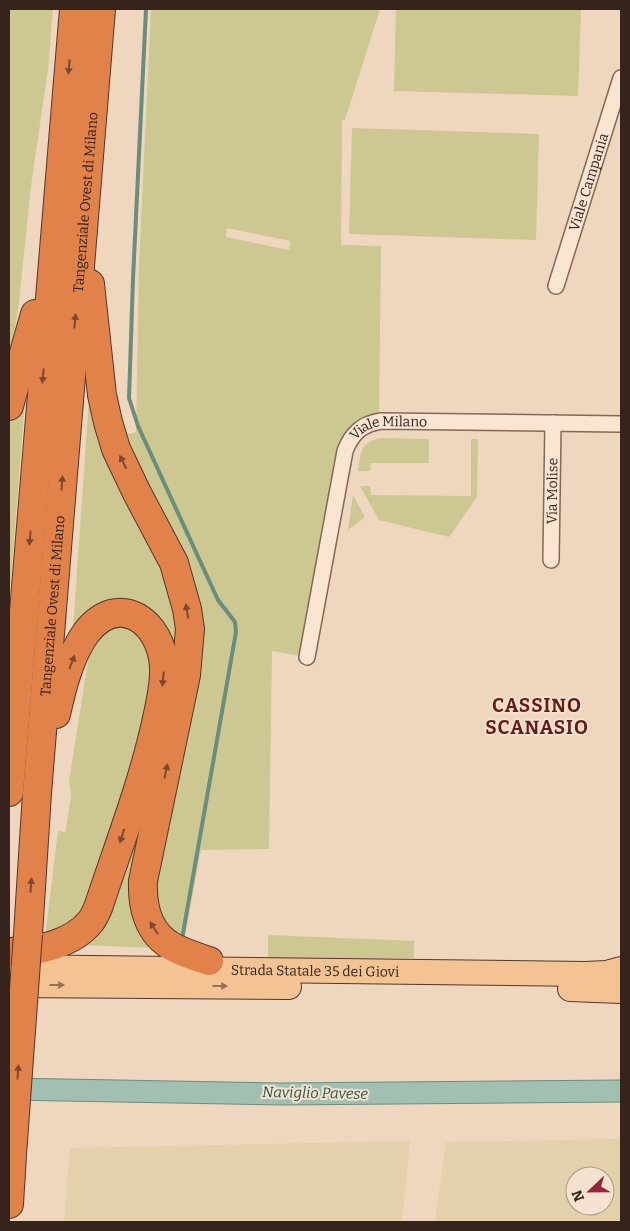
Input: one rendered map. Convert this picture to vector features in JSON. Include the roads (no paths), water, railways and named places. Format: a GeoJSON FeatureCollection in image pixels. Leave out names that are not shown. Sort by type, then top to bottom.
{"type":"FeatureCollection","features":[{"type":"Feature","properties":{"kind":"highway","name":"Tangenziale Ovest di Milano"},"geometry":{"type":"LineString","coordinates":[[9,792],[74,9]]}},
{"type":"Feature","properties":{"kind":"highway","name":"Tangenziale Ovest di Milano"},"geometry":{"type":"LineString","coordinates":[[9,1204],[12,1155],[13,951],[37,793],[101,9]]}},
{"type":"Feature","properties":{"kind":"highway"},"geometry":{"type":"LineString","coordinates":[[83,215],[101,387],[108,422],[116,449],[136,493],[174,563],[188,609],[190,629],[186,674],[144,881],[144,907],[153,928],[167,944],[209,961]]}},
{"type":"Feature","properties":{"kind":"highway"},"geometry":{"type":"LineString","coordinates":[[9,406],[28,342],[54,240]]}},
{"type":"Feature","properties":{"kind":"highway"},"geometry":{"type":"LineString","coordinates":[[13,951],[38,949],[68,939],[81,931],[91,921],[98,908],[148,756],[164,680],[160,644],[154,632],[138,618],[120,613],[102,618],[87,632],[81,642],[61,691],[37,793]]}},
{"type":"Feature","properties":{"kind":"highway"},"geometry":{"type":"LineString","coordinates":[[9,765],[9,785]]}},
{"type":"Feature","properties":{"kind":"main road"},"geometry":{"type":"LineString","coordinates":[[13,951],[118,953],[372,972]]}},
{"type":"Feature","properties":{"kind":"main road","name":"Strada Statale 35 dei Giovi"},"geometry":{"type":"LineString","coordinates":[[13,951],[372,972],[585,974],[621,970]]}},
{"type":"Feature","properties":{"kind":"main road","name":"Strada Statale 35 dei Giovi"},"geometry":{"type":"LineString","coordinates":[[9,985],[621,991]]}},
{"type":"Feature","properties":{"kind":"street","name":"Viale Campania"},"geometry":{"type":"LineString","coordinates":[[556,286],[621,78]]}},
{"type":"Feature","properties":{"kind":"street","name":"Viale Milano"},"geometry":{"type":"LineString","coordinates":[[307,657],[345,451],[351,437],[357,430],[364,425],[381,421],[621,424]]}},
{"type":"Feature","properties":{"kind":"street","name":"Via Molise"},"geometry":{"type":"LineString","coordinates":[[550,560],[553,423]]}},
{"type":"Feature","properties":{"kind":"water","name":"Naviglio Pavese"},"geometry":{"type":"Polygon","coordinates":[[[9,1078],[280,1083],[621,1080],[621,1102],[283,1105],[9,1100],[9,1078]]]}},
{"type":"Feature","properties":{"kind":"waterway"},"geometry":{"type":"LineString","coordinates":[[146,9],[129,398],[138,426],[218,600],[235,622],[236,632],[182,939]]}},
{"type":"Feature","properties":{"kind":"district","name":"CASSINO SCANASIO"},"geometry":{"type":"Point","coordinates":[537,716]}}]}
